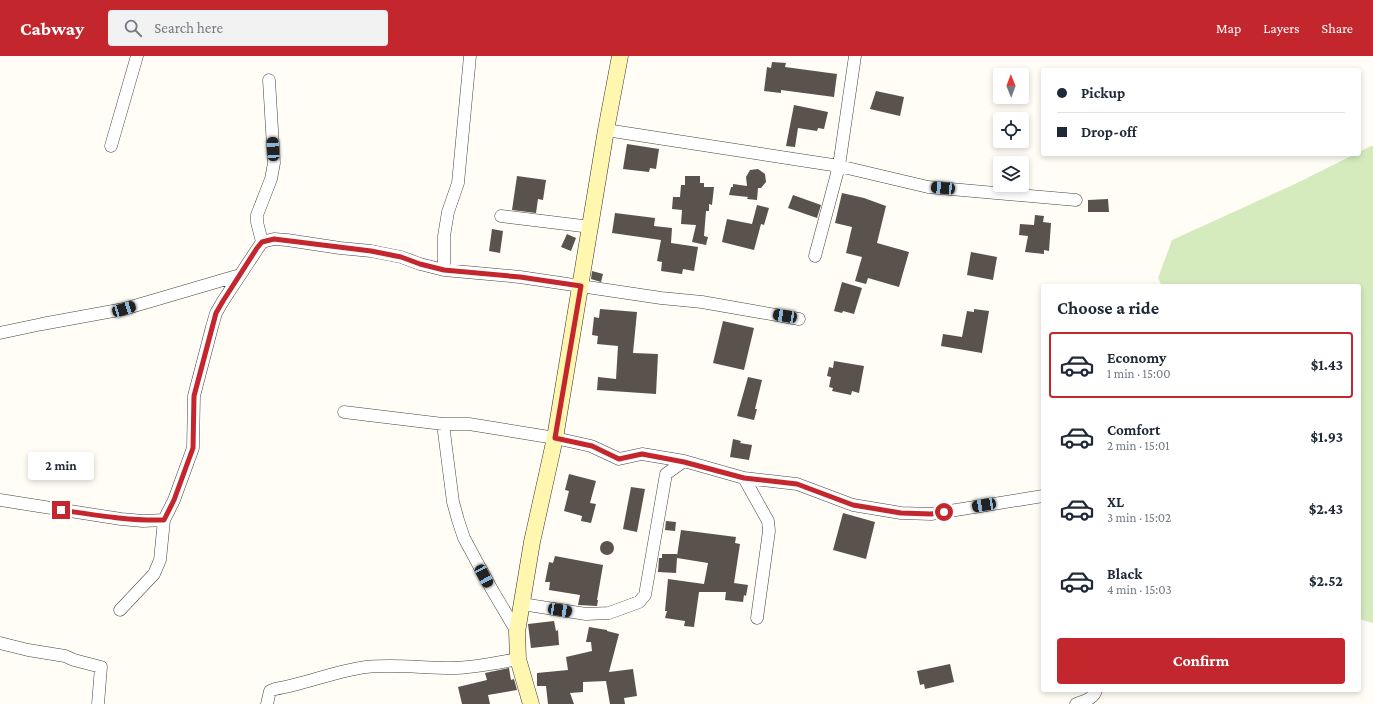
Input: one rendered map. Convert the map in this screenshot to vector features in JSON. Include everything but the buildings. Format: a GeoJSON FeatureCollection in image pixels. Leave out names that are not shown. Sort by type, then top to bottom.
{"type":"FeatureCollection","features":[{"type":"Feature","properties":{"kind":"street"},"geometry":{"type":"LineString","coordinates":[[112,146],[137,56]]}},
{"type":"Feature","properties":{"kind":"street"},"geometry":{"type":"LineString","coordinates":[[444,270],[444,236],[448,212],[458,183],[470,56]]}},
{"type":"Feature","properties":{"kind":"street"},"geometry":{"type":"LineString","coordinates":[[532,704],[518,659],[517,632],[532,542],[555,438],[606,130],[620,56]]}},
{"type":"Feature","properties":{"kind":"street"},"geometry":{"type":"LineString","coordinates":[[815,256],[839,166],[855,56]]}},
{"type":"Feature","properties":{"kind":"street"},"geometry":{"type":"LineString","coordinates":[[262,242],[257,222],[257,215],[271,179],[274,163],[270,80]]}},
{"type":"Feature","properties":{"kind":"street"},"geometry":{"type":"LineString","coordinates":[[606,130],[839,166],[928,187],[1076,200]]}},
{"type":"Feature","properties":{"kind":"street"},"geometry":{"type":"LineString","coordinates":[[501,216],[590,227]]}},
{"type":"Feature","properties":{"kind":"street"},"geometry":{"type":"LineString","coordinates":[[120,610],[154,574],[160,560],[164,520],[174,500],[193,448],[194,396],[216,313],[262,242],[274,239],[288,240],[371,251],[401,257],[420,264],[444,270],[520,277],[661,298],[702,302],[799,319]]}},
{"type":"Feature","properties":{"kind":"street"},"geometry":{"type":"LineString","coordinates":[[0,333],[124,309],[240,275]]}},
{"type":"Feature","properties":{"kind":"street"},"geometry":{"type":"LineString","coordinates":[[344,412],[443,424],[469,424],[555,438],[592,446],[619,459],[642,454],[684,462],[744,478],[797,484],[853,505],[901,513],[931,514],[1041,496]]}},
{"type":"Feature","properties":{"kind":"street"},"geometry":{"type":"LineString","coordinates":[[443,424],[453,502],[464,538],[517,632]]}},
{"type":"Feature","properties":{"kind":"street"},"geometry":{"type":"LineString","coordinates":[[522,604],[586,614],[609,613],[639,602],[646,595],[666,474],[684,462]]}},
{"type":"Feature","properties":{"kind":"street"},"geometry":{"type":"LineString","coordinates":[[744,478],[768,521],[769,531],[757,618]]}},
{"type":"Feature","properties":{"kind":"street"},"geometry":{"type":"LineString","coordinates":[[0,500],[121,519],[143,521],[164,520]]}},
{"type":"Feature","properties":{"kind":"street"},"geometry":{"type":"LineString","coordinates":[[0,643],[28,650],[65,656],[101,667],[98,704]]}},
{"type":"Feature","properties":{"kind":"street"},"geometry":{"type":"LineString","coordinates":[[267,704],[270,692],[275,689],[365,667],[393,665],[421,668],[453,668],[484,665],[518,659]]}},
{"type":"Feature","properties":{"kind":"street"},"geometry":{"type":"LineString","coordinates":[[1076,704],[1089,700],[1096,692]]}},
{"type":"Feature","properties":{"kind":"green space"},"geometry":{"type":"Polygon","coordinates":[[[1373,146],[1373,623],[1361,620],[1361,284],[1161,284],[1158,278],[1172,240],[1297,183],[1351,156],[1361,156],[1361,151],[1373,146]]]}},
{"type":"Feature","properties":{"kind":"route"},"geometry":{"type":"LineString","coordinates":[[61,510],[121,519],[143,521],[164,520],[174,500],[193,448],[194,396],[216,313],[257,248],[262,242],[274,239],[371,251],[401,257],[420,264],[444,270],[520,277],[581,286],[555,438],[592,446],[619,459],[642,454],[684,462],[744,478],[797,484],[853,505],[901,513],[931,514],[944,512]]}}]}
